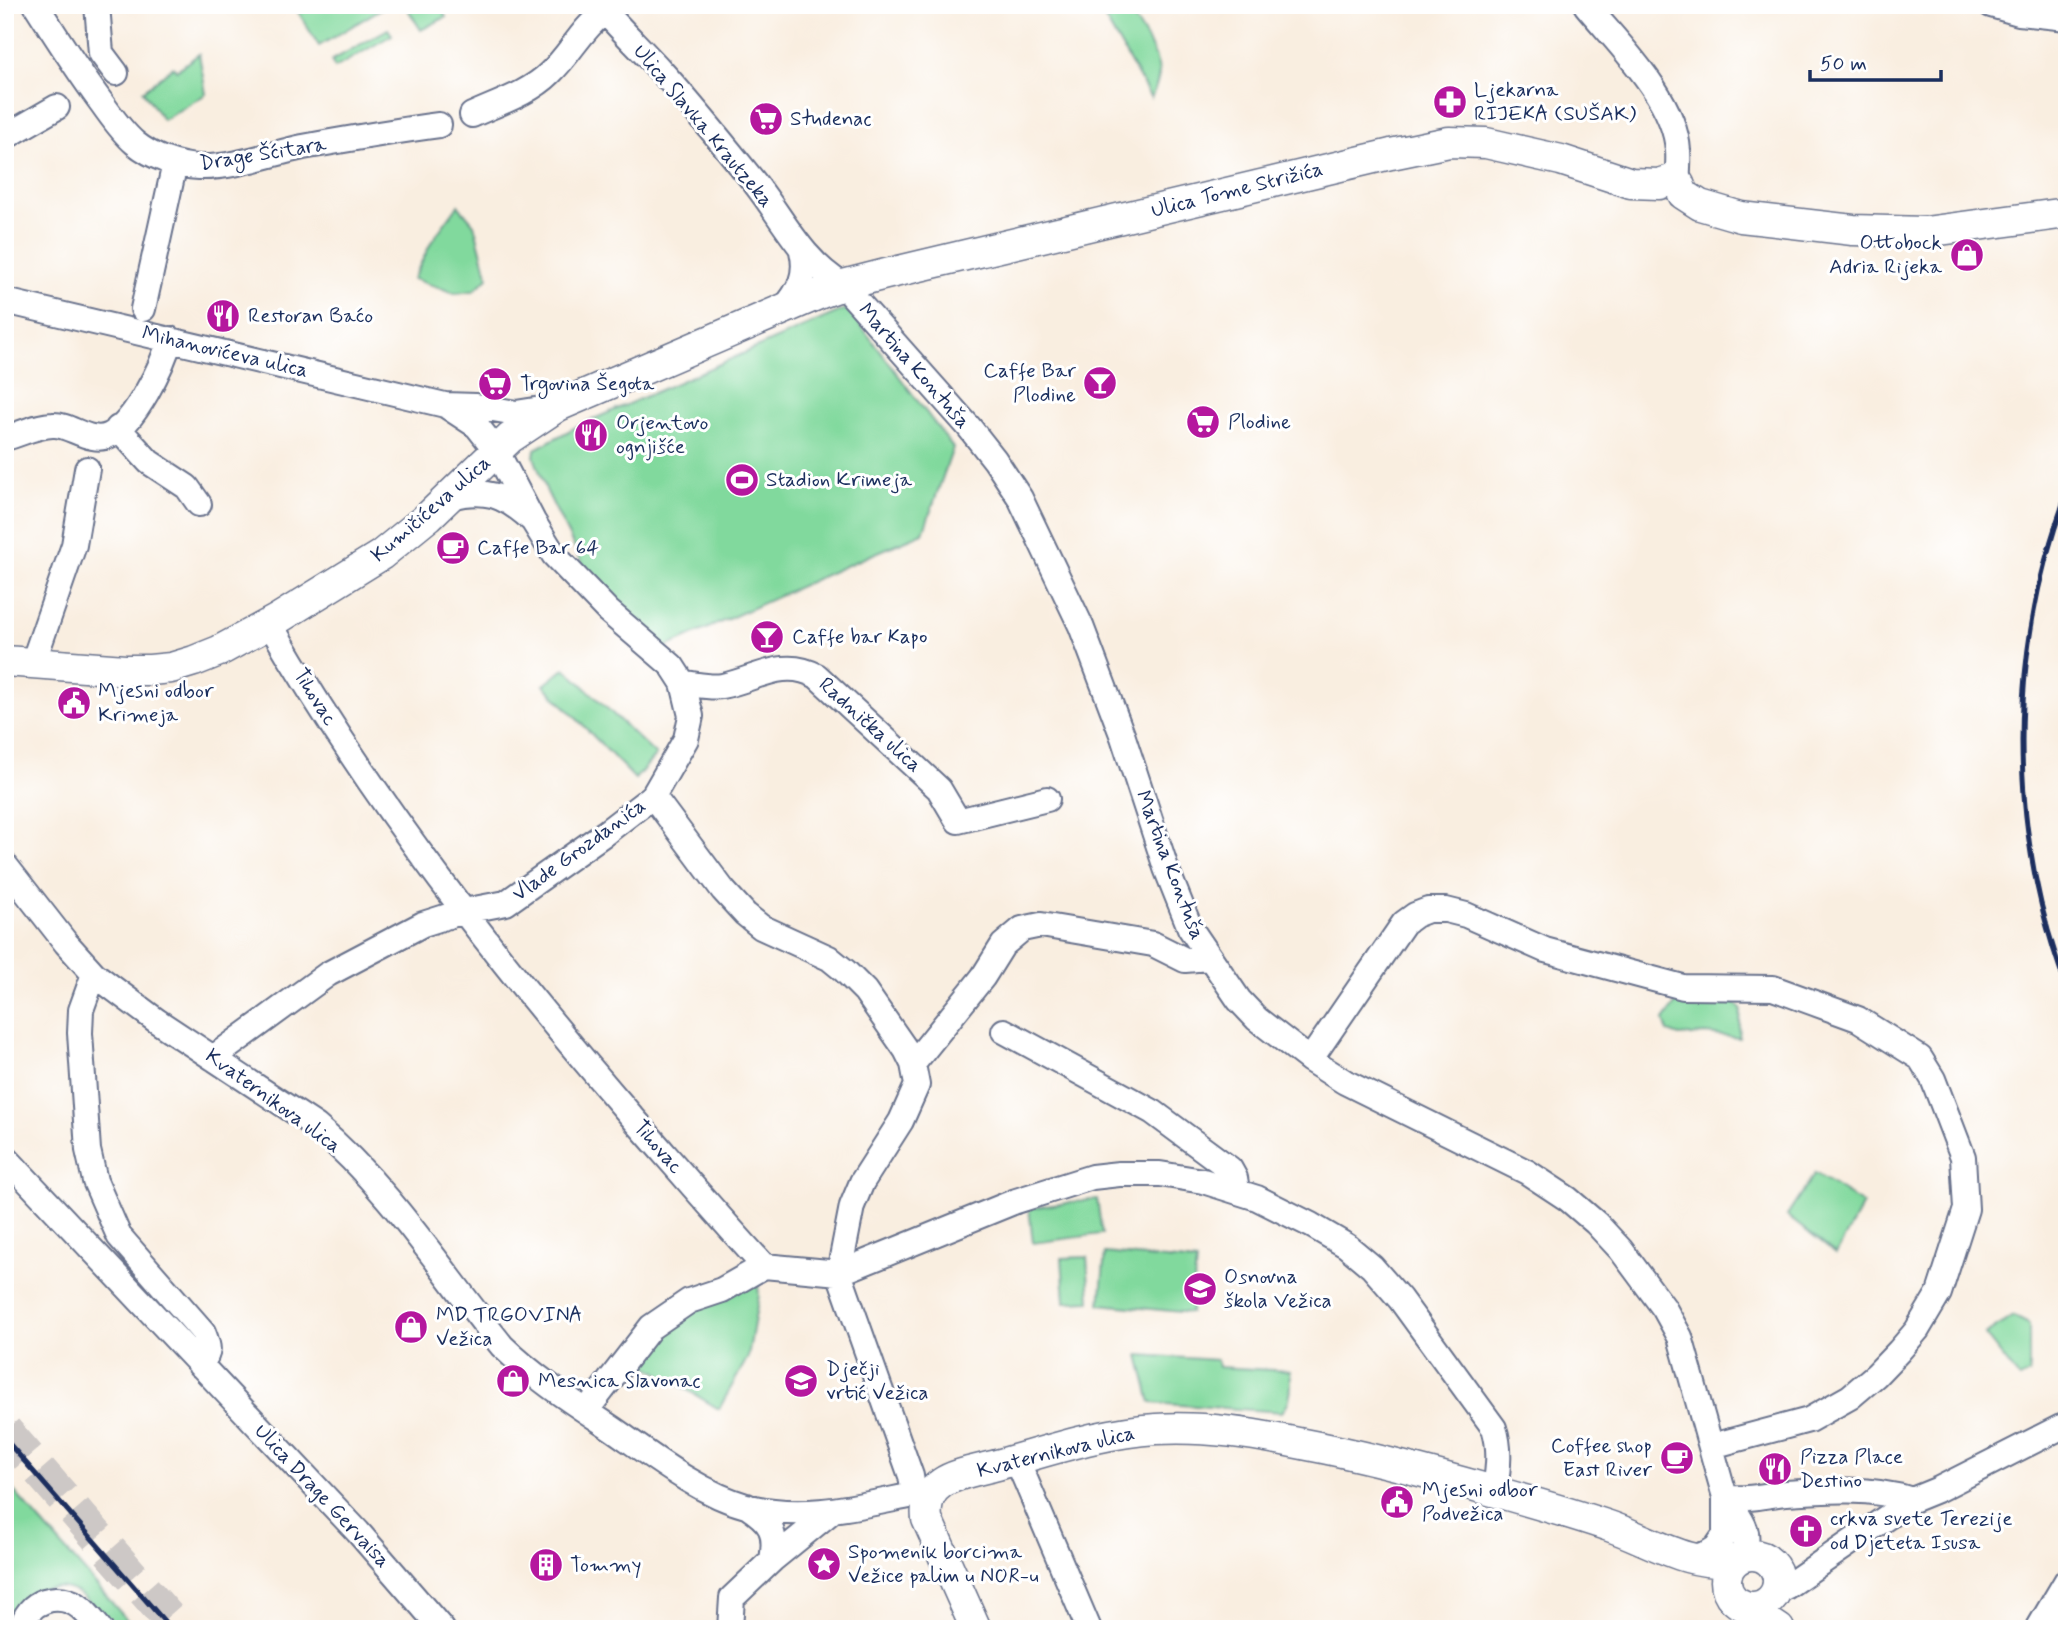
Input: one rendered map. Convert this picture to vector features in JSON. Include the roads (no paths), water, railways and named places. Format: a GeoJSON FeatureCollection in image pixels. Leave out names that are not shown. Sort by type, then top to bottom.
{"type":"FeatureCollection","features":[{"type":"Feature","properties":{"kind":"main road","name":"Ulica Tome Strižića"},"geometry":{"type":"LineString","coordinates":[[843,285],[1320,170],[1449,142],[1486,144],[1561,160],[1670,188],[1754,219],[1853,230],[1925,232],[2067,213]]}},
{"type":"Feature","properties":{"kind":"main road","name":"Kumičićeva ulica"},"geometry":{"type":"LineString","coordinates":[[19,662],[125,670],[171,668],[219,651],[270,624],[382,555],[449,497],[517,432],[558,406],[843,285]]}},
{"type":"Feature","properties":{"kind":"main road","name":"Kvaternikova ulica"},"geometry":{"type":"LineString","coordinates":[[921,1496],[947,1479],[1103,1437],[1135,1431],[1237,1431],[1365,1456],[1495,1491],[1611,1527],[1682,1555],[1715,1562],[1759,1556],[1773,1565],[1780,1590],[1779,1615],[1786,1629]]}},
{"type":"Feature","properties":{"kind":"main road"},"geometry":{"type":"LineString","coordinates":[[921,1496],[927,1519],[976,1629]]}},
{"type":"Feature","properties":{"kind":"main road","name":"Kvaternikova ulica"},"geometry":{"type":"LineString","coordinates":[[1682,1555],[1736,1599],[1780,1629]]}},
{"type":"Feature","properties":{"kind":"main road"},"geometry":{"type":"LineString","coordinates":[[1739,1559],[1727,1577],[1736,1599],[1749,1606],[1764,1604],[1780,1590]]}},
{"type":"Feature","properties":{"kind":"street","name":"Drage Šćitara"},"geometry":{"type":"LineString","coordinates":[[36,5],[122,132],[148,152],[175,163],[199,167],[220,165],[303,147],[439,125]]}},
{"type":"Feature","properties":{"kind":"street"},"geometry":{"type":"LineString","coordinates":[[97,5],[102,53],[116,73]]}},
{"type":"Feature","properties":{"kind":"street"},"geometry":{"type":"LineString","coordinates":[[1586,5],[1649,82],[1663,104],[1678,150],[1670,188]]}},
{"type":"Feature","properties":{"kind":"street"},"geometry":{"type":"LineString","coordinates":[[1991,5],[2019,13],[2067,19]]}},
{"type":"Feature","properties":{"kind":"street"},"geometry":{"type":"LineString","coordinates":[[472,115],[519,93],[548,75],[602,8]]}},
{"type":"Feature","properties":{"kind":"street","name":"Ulica Slavka Krautzeka"},"geometry":{"type":"LineString","coordinates":[[602,8],[661,71],[740,164],[802,251],[843,285]]}},
{"type":"Feature","properties":{"kind":"street"},"geometry":{"type":"LineString","coordinates":[[5,137],[57,107]]}},
{"type":"Feature","properties":{"kind":"street"},"geometry":{"type":"LineString","coordinates":[[143,309],[175,163]]}},
{"type":"Feature","properties":{"kind":"street"},"geometry":{"type":"LineString","coordinates":[[783,310],[801,284],[805,266],[802,251]]}},
{"type":"Feature","properties":{"kind":"street","name":"Martina Kontuša"},"geometry":{"type":"LineString","coordinates":[[843,285],[969,426],[1020,498],[1081,626],[1190,928],[1239,1000],[1257,1019],[1310,1060],[1359,1090],[1527,1172],[1568,1199],[1596,1223],[1629,1260],[1664,1308],[1680,1337],[1725,1497],[1725,1535],[1716,1548],[1708,1553],[1682,1555]]}},
{"type":"Feature","properties":{"kind":"street","name":"Mihanovićeva ulica"},"geometry":{"type":"LineString","coordinates":[[5,301],[444,405],[476,406],[516,413],[558,406]]}},
{"type":"Feature","properties":{"kind":"street"},"geometry":{"type":"LineString","coordinates":[[5,438],[54,424],[91,436],[110,436],[137,405],[160,370],[170,339]]}},
{"type":"Feature","properties":{"kind":"street","name":"Mihanovićeva ulica"},"geometry":{"type":"LineString","coordinates":[[444,405],[477,426],[496,450]]}},
{"type":"Feature","properties":{"kind":"street"},"geometry":{"type":"LineString","coordinates":[[118,428],[149,462],[187,487],[200,504]]}},
{"type":"Feature","properties":{"kind":"street"},"geometry":{"type":"LineString","coordinates":[[496,450],[554,555],[592,596],[672,666],[683,683]]}},
{"type":"Feature","properties":{"kind":"street"},"geometry":{"type":"LineString","coordinates":[[19,662],[74,545],[87,469]]}},
{"type":"Feature","properties":{"kind":"street"},"geometry":{"type":"LineString","coordinates":[[449,497],[469,492],[484,493],[513,503],[533,521]]}},
{"type":"Feature","properties":{"kind":"street","name":"Tihovac"},"geometry":{"type":"LineString","coordinates":[[270,624],[361,770],[409,840],[555,1027],[764,1266]]}},
{"type":"Feature","properties":{"kind":"street","name":"Radnička ulica"},"geometry":{"type":"LineString","coordinates":[[683,683],[720,687],[777,669],[793,667],[806,670],[817,676],[912,762],[939,789],[958,821],[1047,799]]}},
{"type":"Feature","properties":{"kind":"street","name":"Vlade Grozdanića"},"geometry":{"type":"LineString","coordinates":[[214,1058],[328,974],[423,924],[464,911],[506,903],[653,796],[686,739],[690,727],[691,716],[683,683]]}},
{"type":"Feature","properties":{"kind":"street"},"geometry":{"type":"LineString","coordinates":[[653,796],[723,890],[745,914],[761,927],[830,958],[845,971],[873,1002],[913,1064],[917,1085],[901,1121],[862,1182],[852,1206],[839,1273],[911,1476],[921,1496]]}},
{"type":"Feature","properties":{"kind":"street","name":"Kvaternikova ulica"},"geometry":{"type":"LineString","coordinates":[[5,865],[60,937],[94,974],[148,1014],[316,1126],[337,1144],[367,1173],[502,1346],[523,1367],[586,1411],[664,1464],[727,1499],[759,1508],[831,1512],[921,1496]]}},
{"type":"Feature","properties":{"kind":"street"},"geometry":{"type":"LineString","coordinates":[[1310,1060],[1404,923],[1415,915],[1437,910],[1466,915],[1545,950],[1683,987],[1773,988],[1858,1019],[1920,1058],[1933,1079],[1963,1157],[1966,1209],[1939,1293],[1924,1320],[1899,1351],[1876,1376],[1850,1397],[1809,1420],[1712,1446]]}},
{"type":"Feature","properties":{"kind":"street"},"geometry":{"type":"LineString","coordinates":[[913,1064],[983,977],[1003,945],[1022,929],[1041,925],[1153,944],[1185,960],[1209,958]]}},
{"type":"Feature","properties":{"kind":"street"},"geometry":{"type":"LineString","coordinates":[[94,974],[81,1010],[80,1033],[88,1150],[96,1181],[119,1236],[203,1332],[210,1347],[208,1356],[200,1365]]}},
{"type":"Feature","properties":{"kind":"street"},"geometry":{"type":"LineString","coordinates":[[1004,1031],[1153,1112],[1230,1169],[1237,1190]]}},
{"type":"Feature","properties":{"kind":"street","name":"Ulica Drage Gervaisa"},"geometry":{"type":"LineString","coordinates":[[5,1157],[358,1532],[442,1629]]}},
{"type":"Feature","properties":{"kind":"street"},"geometry":{"type":"LineString","coordinates":[[586,1411],[651,1326],[689,1301],[722,1290],[764,1266],[839,1273],[1016,1201],[1092,1177],[1160,1174],[1237,1190],[1311,1225],[1347,1246],[1372,1267],[1400,1299],[1494,1428],[1499,1443],[1495,1491]]}},
{"type":"Feature","properties":{"kind":"street"},"geometry":{"type":"LineString","coordinates":[[1780,1590],[1912,1500],[2061,1427],[2067,1427]]}},
{"type":"Feature","properties":{"kind":"street"},"geometry":{"type":"LineString","coordinates":[[1017,1460],[1089,1629]]}},
{"type":"Feature","properties":{"kind":"street"},"geometry":{"type":"LineString","coordinates":[[1725,1497],[1739,1499],[1786,1493],[1851,1491],[1889,1494],[1912,1500]]}},
{"type":"Feature","properties":{"kind":"street","name":"Martina Kontuša"},"geometry":{"type":"LineString","coordinates":[[1725,1497],[1747,1532],[1747,1544],[1739,1559]]}},
{"type":"Feature","properties":{"kind":"street"},"geometry":{"type":"LineString","coordinates":[[759,1508],[779,1519],[783,1530],[777,1557]]}},
{"type":"Feature","properties":{"kind":"street","name":"Kvaternikova ulica"},"geometry":{"type":"LineString","coordinates":[[730,1629],[732,1598],[831,1512]]}},
{"type":"Feature","properties":{"kind":"street"},"geometry":{"type":"LineString","coordinates":[[2038,1629],[2067,1580]]}},
{"type":"Feature","properties":{"kind":"street"},"geometry":{"type":"LineString","coordinates":[[22,1629],[29,1610],[38,1603],[52,1599],[67,1600],[81,1608],[100,1629]]}},
{"type":"Feature","properties":{"kind":"tunnel"},"geometry":{"type":"LineString","coordinates":[[5,1431],[178,1629]]}},
{"type":"Feature","properties":{"kind":"railway"},"geometry":{"type":"LineString","coordinates":[[2067,493],[2047,554],[2033,615],[2025,678],[2022,741],[2025,804],[2033,866],[2047,928],[2067,988]]}},
{"type":"Feature","properties":{"kind":"railway"},"geometry":{"type":"LineString","coordinates":[[5,1439],[171,1629]]}},
{"type":"Feature","properties":{"kind":"place","name":"Ljekarna RIJEKA (SUŠAK)"},"geometry":{"type":"Point","coordinates":[1450,102]}},
{"type":"Feature","properties":{"kind":"place","name":"Studenac"},"geometry":{"type":"Point","coordinates":[766,119]}},
{"type":"Feature","properties":{"kind":"place","name":"Ottobock Adria Rijeka"},"geometry":{"type":"Point","coordinates":[1967,255]}},
{"type":"Feature","properties":{"kind":"place","name":"Restoran Baćo"},"geometry":{"type":"Point","coordinates":[223,316]}},
{"type":"Feature","properties":{"kind":"place","name":"Caffe Bar Plodine"},"geometry":{"type":"Point","coordinates":[1100,383]}},
{"type":"Feature","properties":{"kind":"place","name":"Trgovina Šegota"},"geometry":{"type":"Point","coordinates":[495,384]}},
{"type":"Feature","properties":{"kind":"place","name":"Plodine"},"geometry":{"type":"Point","coordinates":[1203,422]}},
{"type":"Feature","properties":{"kind":"place","name":"Orjentovo ognjišće"},"geometry":{"type":"Point","coordinates":[591,435]}},
{"type":"Feature","properties":{"kind":"place","name":"Stadion Krimeja"},"geometry":{"type":"Point","coordinates":[742,480]}},
{"type":"Feature","properties":{"kind":"place","name":"Caffe Bar 64"},"geometry":{"type":"Point","coordinates":[453,548]}},
{"type":"Feature","properties":{"kind":"place","name":"Caffe bar Kapo"},"geometry":{"type":"Point","coordinates":[767,637]}},
{"type":"Feature","properties":{"kind":"place","name":"Mjesni odbor Krimeja"},"geometry":{"type":"Point","coordinates":[74,703]}},
{"type":"Feature","properties":{"kind":"place","name":"Osnovna škola Vežica"},"geometry":{"type":"Point","coordinates":[1200,1289]}},
{"type":"Feature","properties":{"kind":"place","name":"MD TRGOVINA Vežica"},"geometry":{"type":"Point","coordinates":[411,1327]}},
{"type":"Feature","properties":{"kind":"place","name":"Mesnica Slavonac"},"geometry":{"type":"Point","coordinates":[513,1381]}},
{"type":"Feature","properties":{"kind":"place","name":"Dječji vrtić Vežica"},"geometry":{"type":"Point","coordinates":[801,1381]}},
{"type":"Feature","properties":{"kind":"place","name":"Coffee shop East River"},"geometry":{"type":"Point","coordinates":[1677,1458]}},
{"type":"Feature","properties":{"kind":"place","name":"Pizza Place Destino"},"geometry":{"type":"Point","coordinates":[1775,1469]}},
{"type":"Feature","properties":{"kind":"place","name":"Mjesni odbor Podvežica"},"geometry":{"type":"Point","coordinates":[1397,1502]}},
{"type":"Feature","properties":{"kind":"place","name":"crkva svete Terezije od Djeteta Isusa"},"geometry":{"type":"Point","coordinates":[1806,1531]}},
{"type":"Feature","properties":{"kind":"place","name":"Spomenik borcima Vežice palim u NOR-u"},"geometry":{"type":"Point","coordinates":[824,1564]}},
{"type":"Feature","properties":{"kind":"place","name":"Tommy"},"geometry":{"type":"Point","coordinates":[546,1565]}}]}
